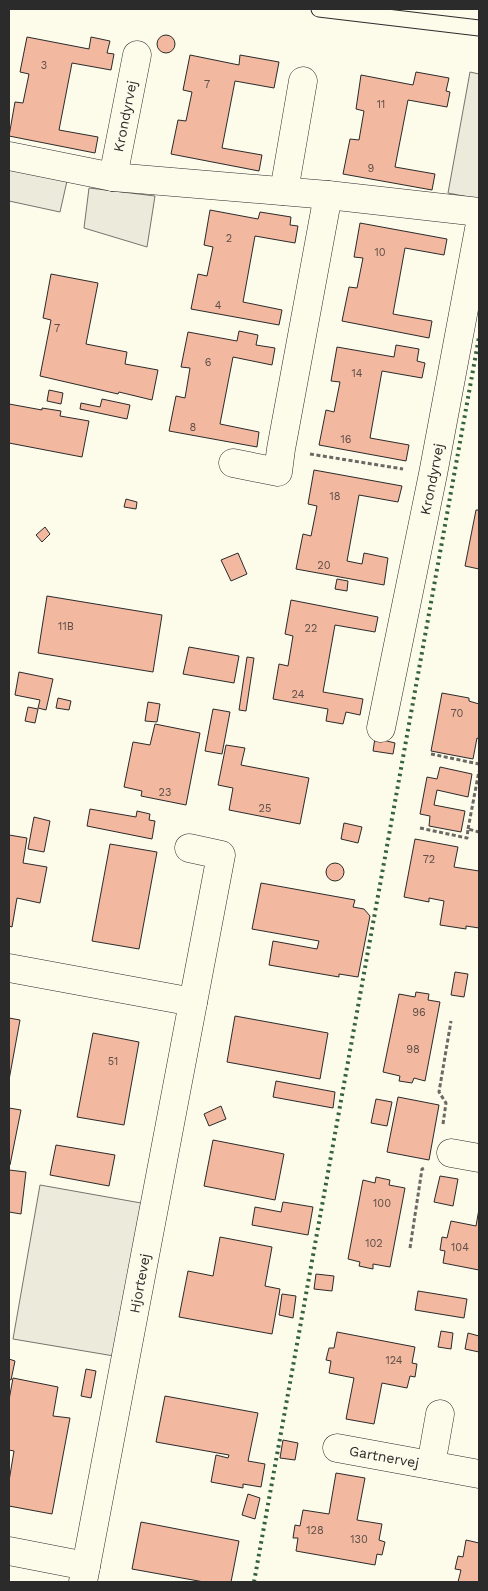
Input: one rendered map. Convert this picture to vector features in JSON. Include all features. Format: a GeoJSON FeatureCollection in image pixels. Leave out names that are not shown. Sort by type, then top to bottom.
{"type":"FeatureCollection","features":[{"type":"Feature","properties":{"kind":"street","name":"Krondyrvej"},"geometry":{"type":"LineString","coordinates":[[113,177],[137,55]]}},
{"type":"Feature","properties":{"kind":"street"},"geometry":{"type":"LineString","coordinates":[[284,191],[303,81]]}},
{"type":"Feature","properties":{"kind":"street"},"geometry":{"type":"LineString","coordinates":[[9,156],[113,177],[328,195],[479,212]]}},
{"type":"Feature","properties":{"kind":"street"},"geometry":{"type":"LineString","coordinates":[[233,463],[278,472],[328,195]]}},
{"type":"Feature","properties":{"kind":"street","name":"Krondyrvej"},"geometry":{"type":"LineString","coordinates":[[381,728],[433,474],[479,229]]}},
{"type":"Feature","properties":{"kind":"street","name":"Hjortevej"},"geometry":{"type":"LineString","coordinates":[[9,1551],[84,1574],[222,855],[189,848]]}},
{"type":"Feature","properties":{"kind":"street"},"geometry":{"type":"LineString","coordinates":[[9,968],[193,1002]]}},
{"type":"Feature","properties":{"kind":"street"},"geometry":{"type":"LineString","coordinates":[[451,1153],[479,1158]]}},
{"type":"Feature","properties":{"kind":"street","name":"Gartnervej"},"geometry":{"type":"LineString","coordinates":[[431,1465],[440,1414]]}},
{"type":"Feature","properties":{"kind":"street","name":"Gartnervej"},"geometry":{"type":"LineString","coordinates":[[337,1448],[479,1474]]}},
{"type":"Feature","properties":{"kind":"lane"},"geometry":{"type":"LineString","coordinates":[[320,9],[479,28]]}},
{"type":"Feature","properties":{"kind":"path"},"geometry":{"type":"LineString","coordinates":[[281,449],[433,474]]}},
{"type":"Feature","properties":{"kind":"path"},"geometry":{"type":"LineString","coordinates":[[431,754],[479,764]]}},
{"type":"Feature","properties":{"kind":"path"},"geometry":{"type":"LineString","coordinates":[[420,828],[467,838],[479,770]]}},
{"type":"Feature","properties":{"kind":"path"},"geometry":{"type":"LineString","coordinates":[[468,829],[479,832]]}},
{"type":"Feature","properties":{"kind":"shaded area"},"geometry":{"type":"Polygon","coordinates":[[[470,72],[479,74],[479,199],[448,193],[470,72]]]}},
{"type":"Feature","properties":{"kind":"shaded area"},"geometry":{"type":"Polygon","coordinates":[[[9,169],[67,181],[60,212],[9,201],[9,169]]]}},
{"type":"Feature","properties":{"kind":"shaded area"},"geometry":{"type":"Polygon","coordinates":[[[89,188],[155,196],[147,247],[84,228],[89,188]]]}},
{"type":"Feature","properties":{"kind":"shaded area"},"geometry":{"type":"Polygon","coordinates":[[[40,1185],[141,1203],[114,1356],[13,1339],[40,1185]]]}},
{"type":"Feature","properties":{"kind":"building"},"geometry":{"type":"Polygon","coordinates":[[[166,35],[172,38],[175,44],[172,50],[166,53],[160,50],[157,44],[160,38],[166,35]]]}},
{"type":"Feature","properties":{"kind":"building"},"geometry":{"type":"Polygon","coordinates":[[[27,37],[89,49],[91,37],[110,41],[107,53],[114,54],[111,70],[72,63],[59,130],[98,137],[95,153],[9,136],[15,102],[23,103],[29,74],[20,72],[27,37]]]}},
{"type":"Feature","properties":{"kind":"building"},"geometry":{"type":"Polygon","coordinates":[[[190,55],[239,65],[240,55],[279,62],[274,88],[235,81],[222,148],[262,155],[259,171],[171,154],[178,120],[186,121],[192,92],[183,90],[190,55]]]}},
{"type":"Feature","properties":{"kind":"building"},"geometry":{"type":"Polygon","coordinates":[[[416,72],[449,78],[446,91],[450,92],[447,107],[408,100],[395,167],[435,174],[432,190],[343,174],[350,139],[359,140],[364,111],[356,109],[361,75],[413,85],[416,72]]]}},
{"type":"Feature","properties":{"kind":"building"},"geometry":{"type":"Polygon","coordinates":[[[210,210],[258,219],[260,212],[291,217],[290,225],[298,226],[295,243],[255,236],[243,302],[282,310],[279,325],[191,309],[198,274],[207,276],[213,247],[204,245],[210,210]]]}},
{"type":"Feature","properties":{"kind":"building"},"geometry":{"type":"Polygon","coordinates":[[[360,223],[447,239],[444,255],[405,248],[393,314],[432,321],[429,338],[342,321],[349,287],[357,288],[363,258],[354,257],[360,223]]]}},
{"type":"Feature","properties":{"kind":"building"},"geometry":{"type":"Polygon","coordinates":[[[51,274],[98,283],[86,344],[127,352],[125,364],[158,370],[152,400],[40,376],[51,320],[43,318],[51,274]]]}},
{"type":"Feature","properties":{"kind":"building"},"geometry":{"type":"Polygon","coordinates":[[[239,331],[258,335],[256,345],[275,348],[272,365],[233,357],[220,424],[259,432],[257,447],[169,431],[176,396],[185,398],[190,368],[181,367],[188,332],[237,341],[239,331]]]}},
{"type":"Feature","properties":{"kind":"building"},"geometry":{"type":"Polygon","coordinates":[[[396,345],[419,349],[417,361],[425,363],[422,378],[382,371],[370,438],[409,445],[406,461],[319,445],[326,410],[334,412],[340,382],[331,381],[337,347],[394,357],[396,345]]]}},
{"type":"Feature","properties":{"kind":"building"},"geometry":{"type":"Polygon","coordinates":[[[49,390],[63,393],[61,404],[47,401],[49,390]]]}},
{"type":"Feature","properties":{"kind":"building"},"geometry":{"type":"Polygon","coordinates":[[[102,399],[130,405],[127,419],[80,409],[81,403],[100,407],[102,399]]]}},
{"type":"Feature","properties":{"kind":"building"},"geometry":{"type":"Polygon","coordinates":[[[9,404],[42,410],[42,408],[61,411],[60,416],[89,421],[82,457],[9,443],[9,404]]]}},
{"type":"Feature","properties":{"kind":"building"},"geometry":{"type":"Polygon","coordinates":[[[314,470],[402,486],[398,502],[359,495],[347,561],[362,564],[364,553],[388,558],[384,585],[296,569],[303,534],[311,536],[317,506],[308,504],[314,470]]]}},
{"type":"Feature","properties":{"kind":"building"},"geometry":{"type":"Polygon","coordinates":[[[126,499],[137,502],[136,509],[124,507],[126,499]]]}},
{"type":"Feature","properties":{"kind":"building"},"geometry":{"type":"Polygon","coordinates":[[[476,510],[479,510],[479,569],[465,566],[476,510]]]}},
{"type":"Feature","properties":{"kind":"building"},"geometry":{"type":"Polygon","coordinates":[[[45,527],[50,534],[42,542],[36,535],[45,527]]]}},
{"type":"Feature","properties":{"kind":"building"},"geometry":{"type":"Polygon","coordinates":[[[238,553],[247,574],[231,581],[221,560],[238,553]]]}},
{"type":"Feature","properties":{"kind":"building"},"geometry":{"type":"Polygon","coordinates":[[[337,579],[348,581],[347,591],[335,589],[337,579]]]}},
{"type":"Feature","properties":{"kind":"building"},"geometry":{"type":"Polygon","coordinates":[[[47,596],[162,615],[153,672],[38,653],[47,596]]]}},
{"type":"Feature","properties":{"kind":"building"},"geometry":{"type":"Polygon","coordinates":[[[291,600],[378,617],[375,632],[335,625],[323,692],[363,699],[360,715],[346,712],[343,724],[326,721],[328,709],[273,699],[279,664],[288,666],[293,636],[285,634],[291,600]]]}},
{"type":"Feature","properties":{"kind":"building"},"geometry":{"type":"Polygon","coordinates":[[[189,647],[239,656],[234,683],[183,674],[189,647]]]}},
{"type":"Feature","properties":{"kind":"building"},"geometry":{"type":"Polygon","coordinates":[[[247,657],[254,658],[246,711],[239,710],[247,657]]]}},
{"type":"Feature","properties":{"kind":"building"},"geometry":{"type":"Polygon","coordinates":[[[19,672],[53,679],[46,710],[38,708],[40,700],[15,695],[19,672]]]}},
{"type":"Feature","properties":{"kind":"building"},"geometry":{"type":"Polygon","coordinates":[[[442,693],[469,698],[469,701],[479,704],[479,739],[477,738],[473,759],[431,751],[442,693]]]}},
{"type":"Feature","properties":{"kind":"building"},"geometry":{"type":"Polygon","coordinates":[[[58,698],[71,701],[69,710],[56,708],[58,698]]]}},
{"type":"Feature","properties":{"kind":"building"},"geometry":{"type":"Polygon","coordinates":[[[148,702],[160,704],[157,722],[145,721],[148,702]]]}},
{"type":"Feature","properties":{"kind":"building"},"geometry":{"type":"Polygon","coordinates":[[[28,707],[38,709],[35,723],[25,721],[28,707]]]}},
{"type":"Feature","properties":{"kind":"building"},"geometry":{"type":"Polygon","coordinates":[[[213,709],[230,712],[222,754],[205,751],[213,709]]]}},
{"type":"Feature","properties":{"kind":"building"},"geometry":{"type":"Polygon","coordinates":[[[155,724],[200,733],[186,805],[141,796],[142,791],[124,787],[133,742],[150,745],[155,724]]]}},
{"type":"Feature","properties":{"kind":"building"},"geometry":{"type":"Polygon","coordinates":[[[375,738],[395,743],[393,754],[373,751],[375,738]]]}},
{"type":"Feature","properties":{"kind":"building"},"geometry":{"type":"Polygon","coordinates":[[[226,745],[245,748],[241,765],[309,778],[300,824],[229,810],[233,788],[218,785],[226,745]]]}},
{"type":"Feature","properties":{"kind":"building"},"geometry":{"type":"Polygon","coordinates":[[[440,767],[472,774],[468,797],[437,790],[434,805],[465,811],[461,832],[429,826],[430,816],[420,814],[427,777],[437,779],[440,767]]]}},
{"type":"Feature","properties":{"kind":"building"},"geometry":{"type":"Polygon","coordinates":[[[90,809],[136,817],[137,811],[150,814],[149,820],[155,821],[152,839],[87,826],[90,809]]]}},
{"type":"Feature","properties":{"kind":"building"},"geometry":{"type":"Polygon","coordinates":[[[34,817],[50,821],[44,852],[28,849],[34,817]]]}},
{"type":"Feature","properties":{"kind":"building"},"geometry":{"type":"Polygon","coordinates":[[[344,823],[362,827],[358,843],[341,839],[344,823]]]}},
{"type":"Feature","properties":{"kind":"building"},"geometry":{"type":"Polygon","coordinates":[[[9,835],[27,838],[23,863],[47,867],[40,903],[17,898],[12,927],[9,926],[9,835]]]}},
{"type":"Feature","properties":{"kind":"building"},"geometry":{"type":"Polygon","coordinates":[[[415,839],[458,847],[454,867],[479,871],[479,928],[466,926],[466,929],[440,925],[444,901],[429,898],[429,902],[404,897],[415,839]]]}},
{"type":"Feature","properties":{"kind":"building"},"geometry":{"type":"Polygon","coordinates":[[[110,844],[157,852],[139,949],[92,941],[110,844]]]}},
{"type":"Feature","properties":{"kind":"building"},"geometry":{"type":"Polygon","coordinates":[[[331,863],[339,863],[344,868],[342,879],[331,881],[326,876],[326,868],[331,863]]]}},
{"type":"Feature","properties":{"kind":"building"},"geometry":{"type":"Polygon","coordinates":[[[261,883],[355,900],[353,907],[364,909],[370,916],[358,977],[339,974],[339,977],[269,965],[273,941],[317,949],[319,941],[252,929],[261,883]]]}},
{"type":"Feature","properties":{"kind":"building"},"geometry":{"type":"Polygon","coordinates":[[[455,972],[468,974],[464,997],[451,995],[455,972]]]}},
{"type":"Feature","properties":{"kind":"building"},"geometry":{"type":"Polygon","coordinates":[[[416,992],[429,994],[428,1000],[440,1002],[425,1081],[414,1078],[412,1083],[399,1081],[400,1076],[383,1072],[399,994],[415,997],[416,992]]]}},
{"type":"Feature","properties":{"kind":"building"},"geometry":{"type":"Polygon","coordinates":[[[235,1016],[328,1033],[320,1079],[227,1062],[235,1016]]]}},
{"type":"Feature","properties":{"kind":"building"},"geometry":{"type":"Polygon","coordinates":[[[9,1018],[20,1020],[9,1080],[9,1018]]]}},
{"type":"Feature","properties":{"kind":"building"},"geometry":{"type":"Polygon","coordinates":[[[93,1033],[139,1042],[124,1125],[77,1117],[93,1033]]]}},
{"type":"Feature","properties":{"kind":"building"},"geometry":{"type":"Polygon","coordinates":[[[276,1081],[335,1092],[333,1108],[273,1097],[276,1081]]]}},
{"type":"Feature","properties":{"kind":"building"},"geometry":{"type":"Polygon","coordinates":[[[398,1097],[439,1105],[429,1160],[387,1152],[398,1097]]]}},
{"type":"Feature","properties":{"kind":"building"},"geometry":{"type":"Polygon","coordinates":[[[376,1099],[392,1102],[387,1126],[371,1123],[376,1099]]]}},
{"type":"Feature","properties":{"kind":"building"},"geometry":{"type":"Polygon","coordinates":[[[221,1106],[226,1119],[209,1126],[204,1114],[221,1106]]]}},
{"type":"Feature","properties":{"kind":"building"},"geometry":{"type":"Polygon","coordinates":[[[9,1108],[21,1110],[10,1165],[9,1165],[9,1108]]]}},
{"type":"Feature","properties":{"kind":"building"},"geometry":{"type":"Polygon","coordinates":[[[213,1140],[284,1154],[275,1200],[204,1186],[213,1140]]]}},
{"type":"Feature","properties":{"kind":"building"},"geometry":{"type":"Polygon","coordinates":[[[56,1145],[115,1155],[109,1186],[50,1175],[56,1145]]]}},
{"type":"Feature","properties":{"kind":"building"},"geometry":{"type":"Polygon","coordinates":[[[9,1170],[26,1172],[21,1214],[9,1212],[9,1170]]]}},
{"type":"Feature","properties":{"kind":"building"},"geometry":{"type":"Polygon","coordinates":[[[440,1176],[458,1179],[453,1206],[434,1202],[440,1176]]]}},
{"type":"Feature","properties":{"kind":"building"},"geometry":{"type":"Polygon","coordinates":[[[376,1177],[390,1180],[389,1185],[405,1188],[390,1267],[373,1264],[373,1269],[359,1266],[360,1262],[348,1259],[363,1180],[375,1183],[376,1177]]]}},
{"type":"Feature","properties":{"kind":"building"},"geometry":{"type":"Polygon","coordinates":[[[283,1202],[313,1207],[308,1235],[252,1225],[255,1207],[281,1212],[283,1202]]]}},
{"type":"Feature","properties":{"kind":"building"},"geometry":{"type":"Polygon","coordinates":[[[479,1209],[479,1270],[443,1263],[445,1251],[440,1250],[442,1237],[447,1238],[451,1221],[476,1226],[479,1209]]]}},
{"type":"Feature","properties":{"kind":"building"},"geometry":{"type":"Polygon","coordinates":[[[220,1237],[272,1247],[265,1286],[280,1289],[272,1334],[179,1317],[188,1271],[213,1276],[220,1237]]]}},
{"type":"Feature","properties":{"kind":"building"},"geometry":{"type":"Polygon","coordinates":[[[316,1274],[334,1276],[332,1291],[314,1289],[316,1274]]]}},
{"type":"Feature","properties":{"kind":"building"},"geometry":{"type":"Polygon","coordinates":[[[418,1291],[467,1299],[464,1318],[415,1310],[418,1291]]]}},
{"type":"Feature","properties":{"kind":"building"},"geometry":{"type":"Polygon","coordinates":[[[282,1294],[296,1296],[293,1318],[279,1315],[282,1294]]]}},
{"type":"Feature","properties":{"kind":"building"},"geometry":{"type":"Polygon","coordinates":[[[441,1331],[453,1333],[451,1349],[438,1347],[441,1331]]]}},
{"type":"Feature","properties":{"kind":"building"},"geometry":{"type":"Polygon","coordinates":[[[337,1332],[415,1347],[412,1363],[417,1364],[415,1377],[410,1376],[407,1388],[382,1383],[374,1424],[346,1419],[354,1378],[329,1373],[331,1361],[326,1360],[329,1348],[334,1348],[337,1332]]]}},
{"type":"Feature","properties":{"kind":"building"},"geometry":{"type":"Polygon","coordinates":[[[468,1333],[479,1336],[479,1352],[465,1349],[468,1333]]]}},
{"type":"Feature","properties":{"kind":"building"},"geometry":{"type":"Polygon","coordinates":[[[9,1359],[15,1361],[11,1380],[9,1379],[9,1359]]]}},
{"type":"Feature","properties":{"kind":"building"},"geometry":{"type":"Polygon","coordinates":[[[86,1369],[96,1371],[91,1398],[81,1396],[86,1369]]]}},
{"type":"Feature","properties":{"kind":"building"},"geometry":{"type":"Polygon","coordinates":[[[13,1378],[58,1387],[53,1416],[70,1418],[52,1514],[9,1506],[9,1481],[14,1451],[9,1450],[9,1400],[13,1378]]]}},
{"type":"Feature","properties":{"kind":"building"},"geometry":{"type":"Polygon","coordinates":[[[165,1396],[258,1413],[248,1461],[265,1464],[261,1487],[243,1484],[243,1488],[211,1482],[216,1455],[228,1458],[229,1455],[156,1442],[165,1396]]]}},
{"type":"Feature","properties":{"kind":"building"},"geometry":{"type":"Polygon","coordinates":[[[283,1440],[298,1443],[295,1460],[280,1458],[283,1440]]]}},
{"type":"Feature","properties":{"kind":"building"},"geometry":{"type":"Polygon","coordinates":[[[336,1473],[365,1478],[357,1520],[382,1524],[379,1540],[385,1542],[382,1555],[377,1554],[375,1565],[296,1551],[298,1538],[293,1538],[295,1525],[300,1526],[303,1510],[329,1514],[336,1473]]]}},
{"type":"Feature","properties":{"kind":"building"},"geometry":{"type":"Polygon","coordinates":[[[248,1494],[260,1498],[255,1519],[242,1515],[248,1494]]]}},
{"type":"Feature","properties":{"kind":"building"},"geometry":{"type":"Polygon","coordinates":[[[141,1522],[239,1541],[231,1582],[204,1582],[132,1569],[141,1522]]]}},
{"type":"Feature","properties":{"kind":"building"},"geometry":{"type":"Polygon","coordinates":[[[466,1540],[479,1543],[479,1582],[458,1582],[461,1570],[455,1569],[458,1556],[463,1557],[466,1540]]]}},
{"type":"Feature","properties":{"kind":"hedge"},"geometry":{"type":"LineString","coordinates":[[254,1582],[479,337]]}}]}
